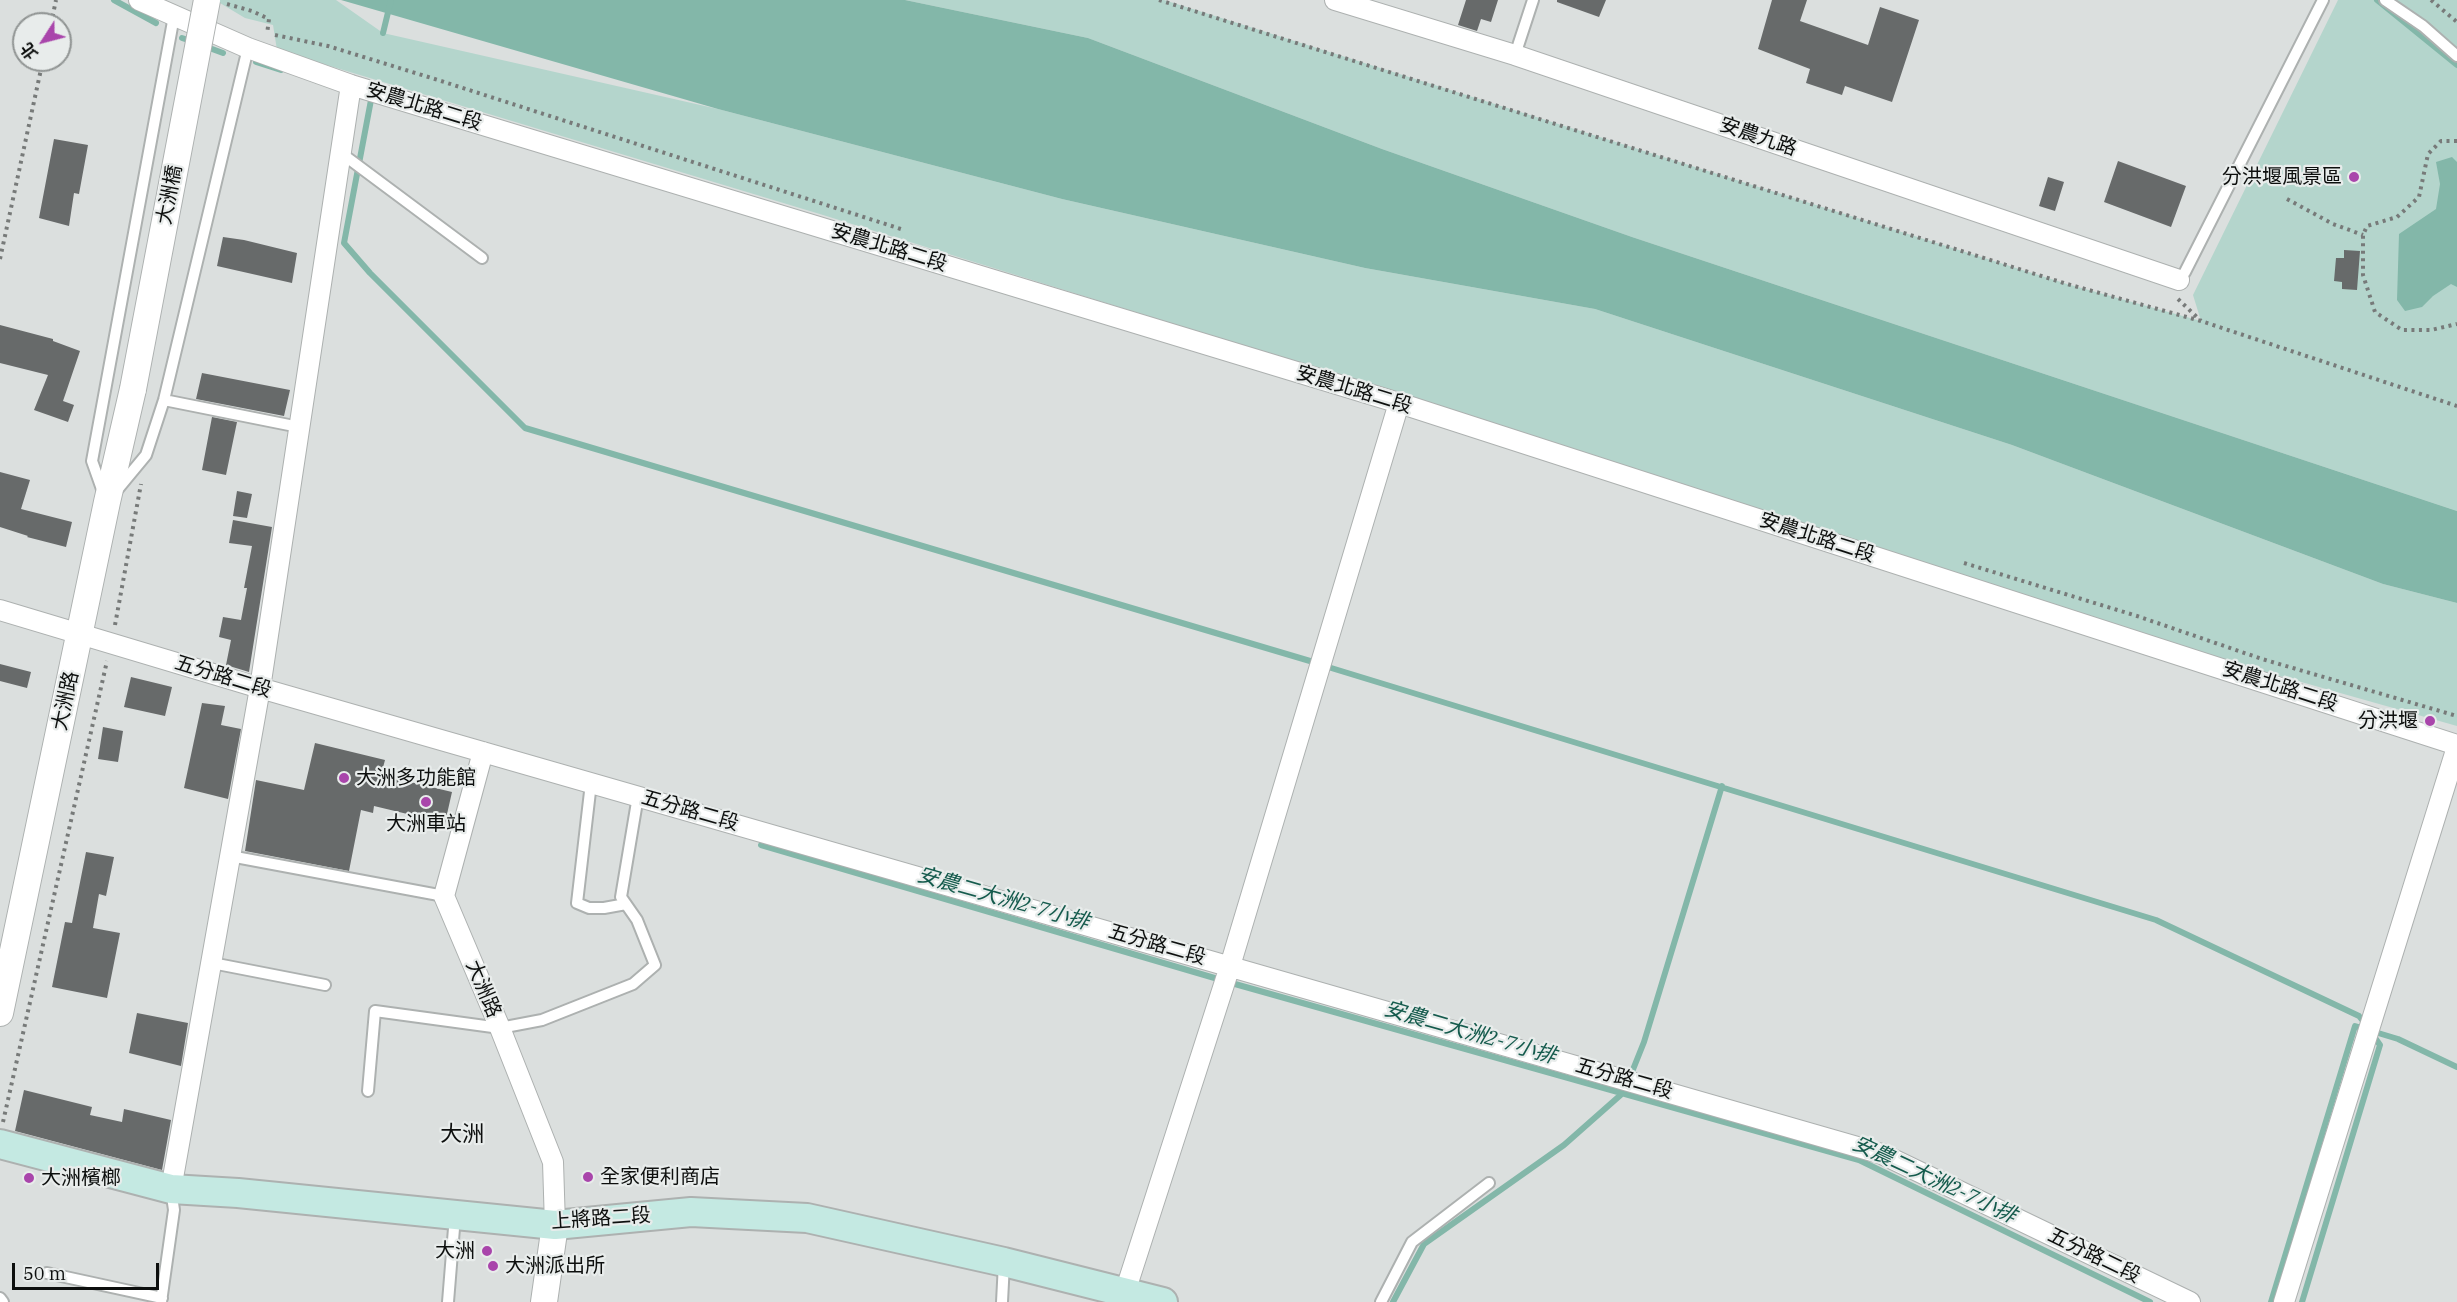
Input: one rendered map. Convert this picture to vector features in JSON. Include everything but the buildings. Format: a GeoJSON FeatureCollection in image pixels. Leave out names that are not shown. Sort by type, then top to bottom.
{"type":"FeatureCollection","features":[{"type":"Feature","properties":{"kind":"main road","name":"上將路二段"},"geometry":{"type":"LineString","coordinates":[[1,1134],[171,1189],[238,1193],[555,1225],[691,1212],[807,1218],[1004,1262],[1163,1302]]}},
{"type":"Feature","properties":{"kind":"street","name":"安農北路二段"},"geometry":{"type":"LineString","coordinates":[[139,0],[248,48],[351,85],[1399,403],[2457,746]]}},
{"type":"Feature","properties":{"kind":"street","name":"安農九路"},"geometry":{"type":"LineString","coordinates":[[1335,0],[1515,56],[2179,280]]}},
{"type":"Feature","properties":{"kind":"street","name":"大洲橋"},"geometry":{"type":"LineString","coordinates":[[133,389],[214,1]]}},
{"type":"Feature","properties":{"kind":"street"},"geometry":{"type":"LineString","coordinates":[[171,1189],[260,688],[351,85]]}},
{"type":"Feature","properties":{"kind":"street","name":"大洲路"},"geometry":{"type":"LineString","coordinates":[[0,1013],[107,502],[133,389]]}},
{"type":"Feature","properties":{"kind":"street"},"geometry":{"type":"LineString","coordinates":[[1125,1292],[1230,966],[1399,403]]}},
{"type":"Feature","properties":{"kind":"street","name":"五分路二段"},"geometry":{"type":"LineString","coordinates":[[0,610],[260,688],[1882,1154],[2190,1302]]}},
{"type":"Feature","properties":{"kind":"street"},"geometry":{"type":"LineString","coordinates":[[2284,1302],[2457,746]]}},
{"type":"Feature","properties":{"kind":"street"},"geometry":{"type":"LineString","coordinates":[[444,896],[483,752]]}},
{"type":"Feature","properties":{"kind":"street","name":"大洲路"},"geometry":{"type":"LineString","coordinates":[[444,896],[553,1162],[555,1225]]}},
{"type":"Feature","properties":{"kind":"street"},"geometry":{"type":"LineString","coordinates":[[544,1302],[555,1225]]}},
{"type":"Feature","properties":{"kind":"lane"},"geometry":{"type":"LineString","coordinates":[[1515,56],[1533,0]]}},
{"type":"Feature","properties":{"kind":"lane"},"geometry":{"type":"LineString","coordinates":[[2179,280],[2323,0]]}},
{"type":"Feature","properties":{"kind":"lane"},"geometry":{"type":"LineString","coordinates":[[2385,0],[2423,26],[2457,56]]}},
{"type":"Feature","properties":{"kind":"lane"},"geometry":{"type":"LineString","coordinates":[[107,502],[92,461],[174,16]]}},
{"type":"Feature","properties":{"kind":"lane"},"geometry":{"type":"LineString","coordinates":[[107,502],[146,455],[164,400],[248,48]]}},
{"type":"Feature","properties":{"kind":"lane"},"geometry":{"type":"LineString","coordinates":[[341,153],[482,258]]}},
{"type":"Feature","properties":{"kind":"lane"},"geometry":{"type":"LineString","coordinates":[[164,400],[299,427]]}},
{"type":"Feature","properties":{"kind":"lane"},"geometry":{"type":"LineString","coordinates":[[591,783],[577,903],[589,908],[626,904]]}},
{"type":"Feature","properties":{"kind":"lane"},"geometry":{"type":"LineString","coordinates":[[368,1091],[375,1011],[500,1028],[542,1020],[633,984],[655,965],[637,920],[621,897],[638,796]]}},
{"type":"Feature","properties":{"kind":"lane"},"geometry":{"type":"LineString","coordinates":[[230,856],[444,896]]}},
{"type":"Feature","properties":{"kind":"lane"},"geometry":{"type":"LineString","coordinates":[[212,963],[326,985]]}},
{"type":"Feature","properties":{"kind":"lane"},"geometry":{"type":"LineString","coordinates":[[1381,1302],[1412,1242],[1490,1183]]}},
{"type":"Feature","properties":{"kind":"lane"},"geometry":{"type":"LineString","coordinates":[[47,1273],[161,1300],[174,1210],[171,1189]]}},
{"type":"Feature","properties":{"kind":"lane"},"geometry":{"type":"LineString","coordinates":[[448,1302],[455,1215]]}},
{"type":"Feature","properties":{"kind":"lane"},"geometry":{"type":"LineString","coordinates":[[1002,1302],[1004,1262]]}},
{"type":"Feature","properties":{"kind":"lane"},"geometry":{"type":"LineString","coordinates":[[0,1298],[3,1302]]}},
{"type":"Feature","properties":{"kind":"path"},"geometry":{"type":"LineString","coordinates":[[1159,0],[2044,277],[2201,321],[2457,406]]}},
{"type":"Feature","properties":{"kind":"path"},"geometry":{"type":"LineString","coordinates":[[2431,0],[2457,22]]}},
{"type":"Feature","properties":{"kind":"path"},"geometry":{"type":"LineString","coordinates":[[214,1],[252,11],[269,19],[267,34]]}},
{"type":"Feature","properties":{"kind":"path"},"geometry":{"type":"LineString","coordinates":[[0,259],[40,72]]}},
{"type":"Feature","properties":{"kind":"path"},"geometry":{"type":"LineString","coordinates":[[2457,141],[2441,141],[2428,154],[2419,197],[2397,217],[2367,226],[2363,235],[2363,275],[2375,312],[2402,330],[2431,330],[2457,324]]}},
{"type":"Feature","properties":{"kind":"path"},"geometry":{"type":"LineString","coordinates":[[2287,199],[2333,224],[2363,235]]}},
{"type":"Feature","properties":{"kind":"path"},"geometry":{"type":"LineString","coordinates":[[1,1134],[111,643],[146,455]]}},
{"type":"Feature","properties":{"kind":"shaded area"},"geometry":{"type":"Polygon","coordinates":[[[215,0],[336,0],[383,33],[718,109],[1062,199],[1365,268],[1595,309],[2012,445],[2383,584],[2457,603],[2457,726],[2241,665],[1402,395],[823,215],[277,50],[273,25],[245,18],[215,0]]]}},
{"type":"Feature","properties":{"kind":"shaded area"},"geometry":{"type":"Polygon","coordinates":[[[341,0],[905,0],[1088,38],[1382,149],[1632,237],[2457,511],[2457,603],[2383,584],[2012,445],[1595,309],[1365,268],[1062,199],[718,109],[341,0]]]}},
{"type":"Feature","properties":{"kind":"shaded area"},"geometry":{"type":"Polygon","coordinates":[[[905,0],[1164,0],[2067,284],[2201,321],[2193,295],[2338,0],[2457,0],[2457,511],[1632,237],[1382,149],[1088,38],[905,0]]]}},
{"type":"Feature","properties":{"kind":"shaded area"},"geometry":{"type":"Polygon","coordinates":[[[2452,157],[2457,162],[2457,287],[2451,284],[2422,307],[2405,311],[2397,300],[2399,234],[2436,209],[2440,184],[2436,162],[2452,157]]]}},
{"type":"Feature","properties":{"kind":"waterway"},"geometry":{"type":"LineString","coordinates":[[114,0],[156,23]]}},
{"type":"Feature","properties":{"kind":"waterway"},"geometry":{"type":"LineString","coordinates":[[383,33],[391,0]]}},
{"type":"Feature","properties":{"kind":"waterway"},"geometry":{"type":"LineString","coordinates":[[2377,0],[2457,65]]}},
{"type":"Feature","properties":{"kind":"waterway"},"geometry":{"type":"LineString","coordinates":[[182,38],[194,42]]}},
{"type":"Feature","properties":{"kind":"waterway"},"geometry":{"type":"LineString","coordinates":[[204,46],[223,53]]}},
{"type":"Feature","properties":{"kind":"waterway"},"geometry":{"type":"LineString","coordinates":[[256,62],[281,70]]}},
{"type":"Feature","properties":{"kind":"waterway"},"geometry":{"type":"LineString","coordinates":[[371,100],[344,243],[370,273],[525,428],[1310,661]]}},
{"type":"Feature","properties":{"kind":"waterway"},"geometry":{"type":"LineString","coordinates":[[1328,667],[2156,920],[2359,1016],[2367,1026]]}},
{"type":"Feature","properties":{"kind":"waterway"},"geometry":{"type":"LineString","coordinates":[[1630,1077],[1644,1042],[1722,786]]}},
{"type":"Feature","properties":{"kind":"waterway","name":"安農二大洲2-7小排"},"geometry":{"type":"LineString","coordinates":[[761,845],[1235,984],[1859,1160],[2150,1302]]}},
{"type":"Feature","properties":{"kind":"waterway"},"geometry":{"type":"LineString","coordinates":[[2271,1302],[2355,1026],[2398,1039],[2457,1067]]}},
{"type":"Feature","properties":{"kind":"waterway"},"geometry":{"type":"LineString","coordinates":[[2302,1302],[2380,1045],[2373,1035]]}},
{"type":"Feature","properties":{"kind":"waterway"},"geometry":{"type":"LineString","coordinates":[[1393,1302],[1424,1244],[1564,1145],[1624,1092]]}},
{"type":"Feature","properties":{"kind":"place","name":"分洪堰風景區"},"geometry":{"type":"Point","coordinates":[2354,177]}},
{"type":"Feature","properties":{"kind":"place","name":"分洪堰"},"geometry":{"type":"Point","coordinates":[2430,721]}},
{"type":"Feature","properties":{"kind":"place","name":"大洲多功能館"},"geometry":{"type":"Point","coordinates":[344,778]}},
{"type":"Feature","properties":{"kind":"place","name":"大洲車站"},"geometry":{"type":"Point","coordinates":[426,802]}},
{"type":"Feature","properties":{"kind":"place","name":"全家便利商店"},"geometry":{"type":"Point","coordinates":[588,1177]}},
{"type":"Feature","properties":{"kind":"place","name":"大洲檳榔"},"geometry":{"type":"Point","coordinates":[29,1178]}},
{"type":"Feature","properties":{"kind":"place","name":"大洲"},"geometry":{"type":"Point","coordinates":[487,1251]}},
{"type":"Feature","properties":{"kind":"place","name":"大洲派出所"},"geometry":{"type":"Point","coordinates":[493,1266]}},
{"type":"Feature","properties":{"kind":"district","name":"大洲"},"geometry":{"type":"Point","coordinates":[462,1135]}}]}
